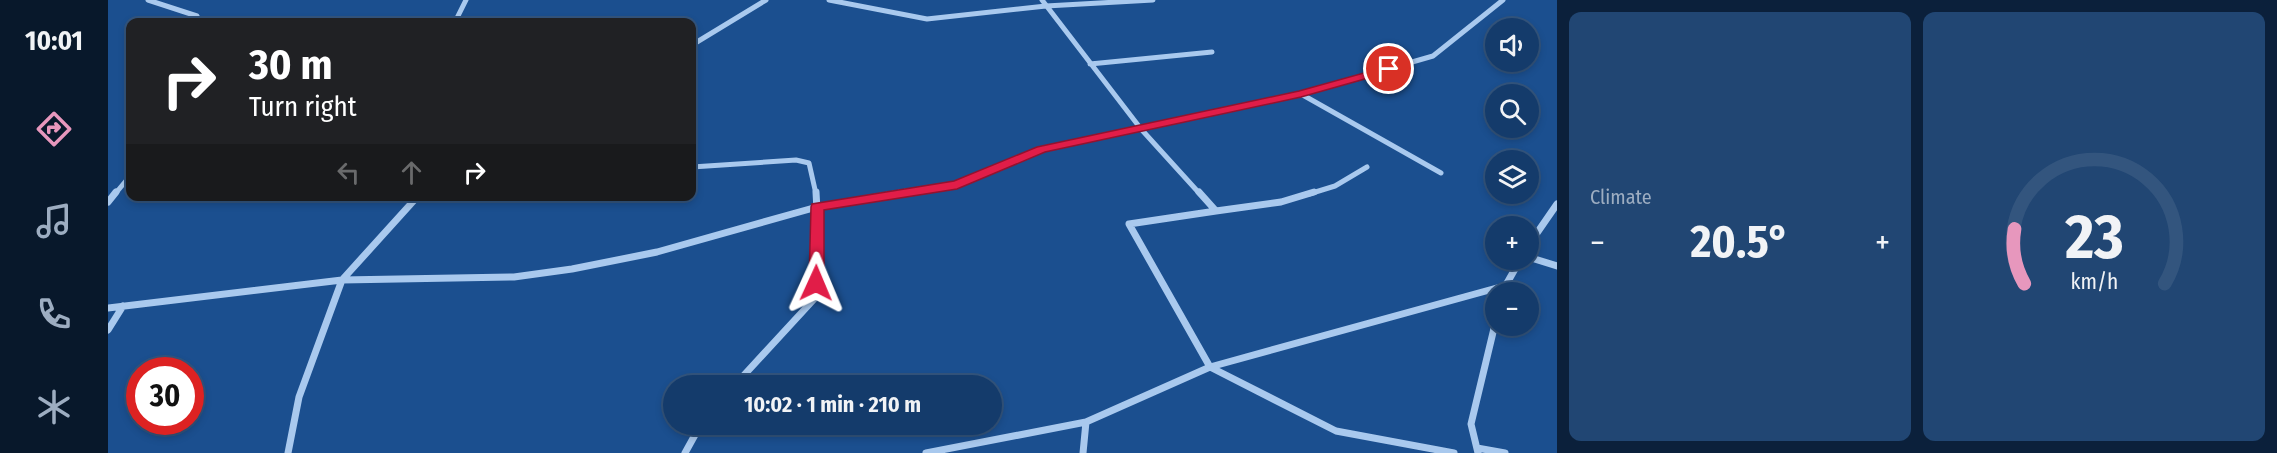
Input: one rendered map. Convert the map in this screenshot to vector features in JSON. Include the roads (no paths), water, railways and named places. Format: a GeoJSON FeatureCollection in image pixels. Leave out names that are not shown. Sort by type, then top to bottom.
{"type":"FeatureCollection","features":[{"type":"Feature","properties":{"kind":"street"},"geometry":{"type":"LineString","coordinates":[[148,0],[198,18]]}},
{"type":"Feature","properties":{"kind":"street"},"geometry":{"type":"LineString","coordinates":[[457,18],[466,0]]}},
{"type":"Feature","properties":{"kind":"street"},"geometry":{"type":"LineString","coordinates":[[696,43],[766,0]]}},
{"type":"Feature","properties":{"kind":"street"},"geometry":{"type":"LineString","coordinates":[[829,0],[927,19],[1046,6],[1153,0]]}},
{"type":"Feature","properties":{"kind":"street"},"geometry":{"type":"LineString","coordinates":[[1042,0],[1141,129],[1216,212]]}},
{"type":"Feature","properties":{"kind":"street"},"geometry":{"type":"LineString","coordinates":[[108,308],[342,280],[514,277],[572,269],[657,252],[817,207],[957,184],[1042,149],[1301,94],[1433,56],[1503,0]]}},
{"type":"Feature","properties":{"kind":"street"},"geometry":{"type":"LineString","coordinates":[[1090,64],[1212,52]]}},
{"type":"Feature","properties":{"kind":"street"},"geometry":{"type":"LineString","coordinates":[[1301,94],[1441,173]]}},
{"type":"Feature","properties":{"kind":"street"},"geometry":{"type":"LineString","coordinates":[[696,167],[796,160],[810,163],[814,173],[817,207],[816,297],[744,375]]}},
{"type":"Feature","properties":{"kind":"street"},"geometry":{"type":"LineString","coordinates":[[1367,167],[1335,186],[1281,202],[1129,224],[1210,367],[1336,431],[1454,453]]}},
{"type":"Feature","properties":{"kind":"street"},"geometry":{"type":"LineString","coordinates":[[108,202],[126,181]]}},
{"type":"Feature","properties":{"kind":"street"},"geometry":{"type":"LineString","coordinates":[[288,453],[299,397],[342,280],[413,201]]}},
{"type":"Feature","properties":{"kind":"street"},"geometry":{"type":"LineString","coordinates":[[1539,230],[1557,204]]}},
{"type":"Feature","properties":{"kind":"street"},"geometry":{"type":"LineString","coordinates":[[1539,260],[1557,266]]}},
{"type":"Feature","properties":{"kind":"street"},"geometry":{"type":"LineString","coordinates":[[926,453],[1086,422],[1210,367],[1485,294]]}},
{"type":"Feature","properties":{"kind":"street"},"geometry":{"type":"LineString","coordinates":[[108,330],[123,306]]}},
{"type":"Feature","properties":{"kind":"street"},"geometry":{"type":"LineString","coordinates":[[1492,336],[1471,424],[1478,450],[1505,453]]}},
{"type":"Feature","properties":{"kind":"street"},"geometry":{"type":"LineString","coordinates":[[1083,453],[1086,422]]}},
{"type":"Feature","properties":{"kind":"street"},"geometry":{"type":"LineString","coordinates":[[685,453],[696,435]]}}]}
